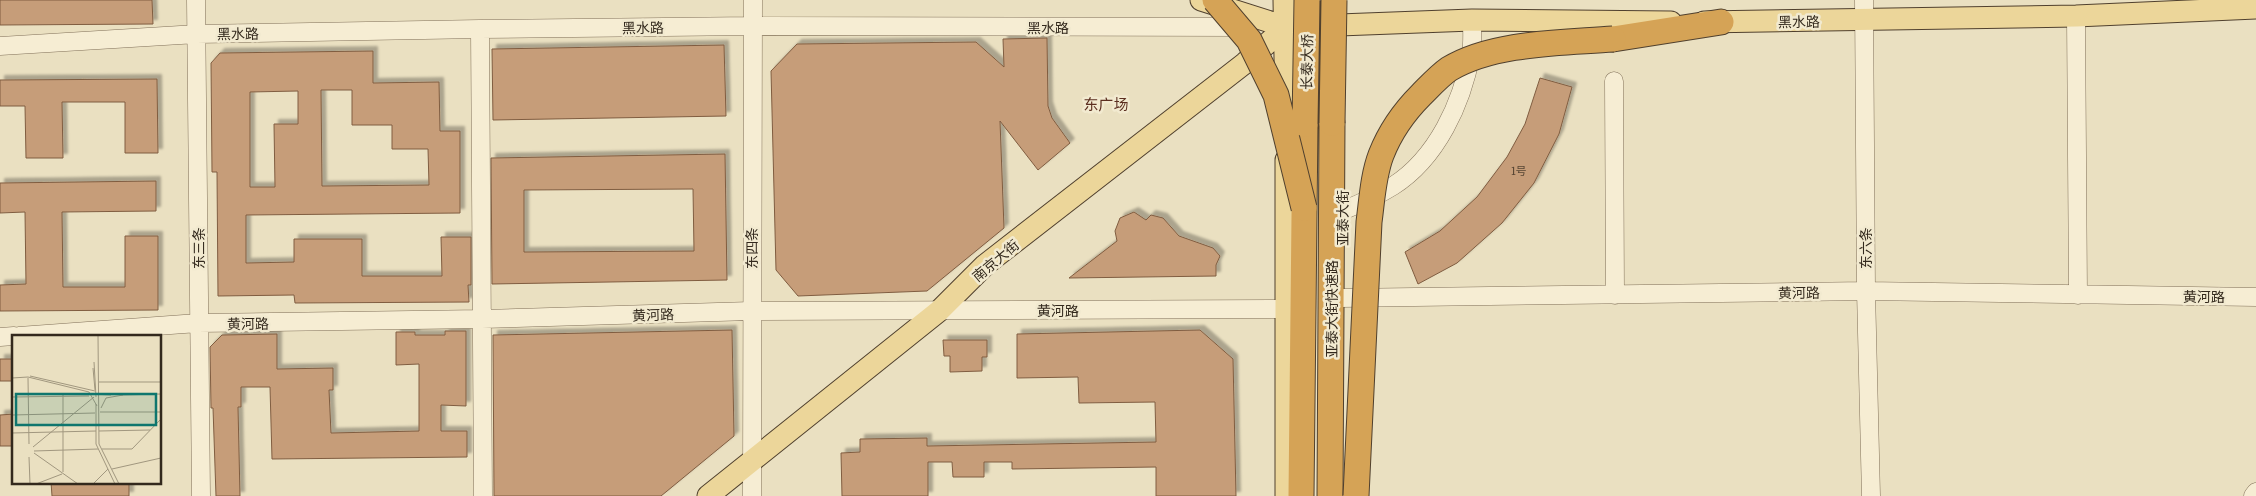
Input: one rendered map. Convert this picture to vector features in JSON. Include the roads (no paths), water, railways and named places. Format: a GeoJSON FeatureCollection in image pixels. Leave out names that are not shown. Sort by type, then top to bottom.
{"type":"FeatureCollection","features":[{"type":"Feature","properties":{"kind":"highway"},"geometry":{"type":"LineString","coordinates":[[1216,0],[1249,40],[1276,95],[1304,208]]}},
{"type":"Feature","properties":{"kind":"highway","name":"长泰大桥"},"geometry":{"type":"LineString","coordinates":[[1305,124],[1307,0]]}},
{"type":"Feature","properties":{"kind":"highway","name":"长泰大桥"},"geometry":{"type":"LineString","coordinates":[[1332,123],[1334,0]]}},
{"type":"Feature","properties":{"kind":"highway"},"geometry":{"type":"LineString","coordinates":[[1356,496],[1369,222],[1374,182],[1380,156],[1393,130],[1413,104],[1436,80],[1449,70],[1494,52],[1535,44],[1613,40],[1721,22]]}},
{"type":"Feature","properties":{"kind":"highway","name":"亚泰大街快速路"},"geometry":{"type":"LineString","coordinates":[[1330,496],[1332,123]]}},
{"type":"Feature","properties":{"kind":"highway","name":"亚泰大街快速路"},"geometry":{"type":"LineString","coordinates":[[1301,496],[1305,124]]}},
{"type":"Feature","properties":{"kind":"main road"},"geometry":{"type":"LineString","coordinates":[[1201,0],[1286,27]]}},
{"type":"Feature","properties":{"kind":"main road"},"geometry":{"type":"LineString","coordinates":[[1284,0],[1286,27],[1286,496]]}},
{"type":"Feature","properties":{"kind":"main road","name":"亚泰大街"},"geometry":{"type":"LineString","coordinates":[[1339,496],[1342,0]]}},
{"type":"Feature","properties":{"kind":"main road","name":"黑水路"},"geometry":{"type":"LineString","coordinates":[[1286,27],[1472,20],[1721,22],[1864,10],[2076,16],[2256,8]]}},
{"type":"Feature","properties":{"kind":"main road","name":"南京大街"},"geometry":{"type":"LineString","coordinates":[[708,496],[939,310],[985,266],[1245,63],[1286,27]]}},
{"type":"Feature","properties":{"kind":"street","name":"东三条"},"geometry":{"type":"LineString","coordinates":[[196,0],[200,496]]}},
{"type":"Feature","properties":{"kind":"street","name":"东四条"},"geometry":{"type":"LineString","coordinates":[[752,496],[753,0]]}},
{"type":"Feature","properties":{"kind":"street","name":"东六条"},"geometry":{"type":"LineString","coordinates":[[1864,10],[1866,291],[1871,496]]}},
{"type":"Feature","properties":{"kind":"street"},"geometry":{"type":"LineString","coordinates":[[2076,16],[2078,295]]}},
{"type":"Feature","properties":{"kind":"street"},"geometry":{"type":"LineString","coordinates":[[1342,211],[1394,185],[1424,158],[1446,126],[1461,92],[1471,53],[1472,20]]}},
{"type":"Feature","properties":{"kind":"street","name":"黑水路"},"geometry":{"type":"LineString","coordinates":[[0,46],[196,34],[480,28],[753,26],[1286,27]]}},
{"type":"Feature","properties":{"kind":"street"},"geometry":{"type":"LineString","coordinates":[[480,28],[483,496]]}},
{"type":"Feature","properties":{"kind":"street"},"geometry":{"type":"LineString","coordinates":[[1614,81],[1615,294]]}},
{"type":"Feature","properties":{"kind":"street","name":"黄河路"},"geometry":{"type":"LineString","coordinates":[[1341,298],[1866,291],[2256,297]]}},
{"type":"Feature","properties":{"kind":"street","name":"黄河路"},"geometry":{"type":"LineString","coordinates":[[33,335],[198,323],[482,319],[751,311],[1287,309]]}},
{"type":"Feature","properties":{"kind":"street"},"geometry":{"type":"LineString","coordinates":[[2253,496],[2256,492]]}},
{"type":"Feature","properties":{"kind":"district","name":"东广场"},"geometry":{"type":"Point","coordinates":[1106,103]}}]}
